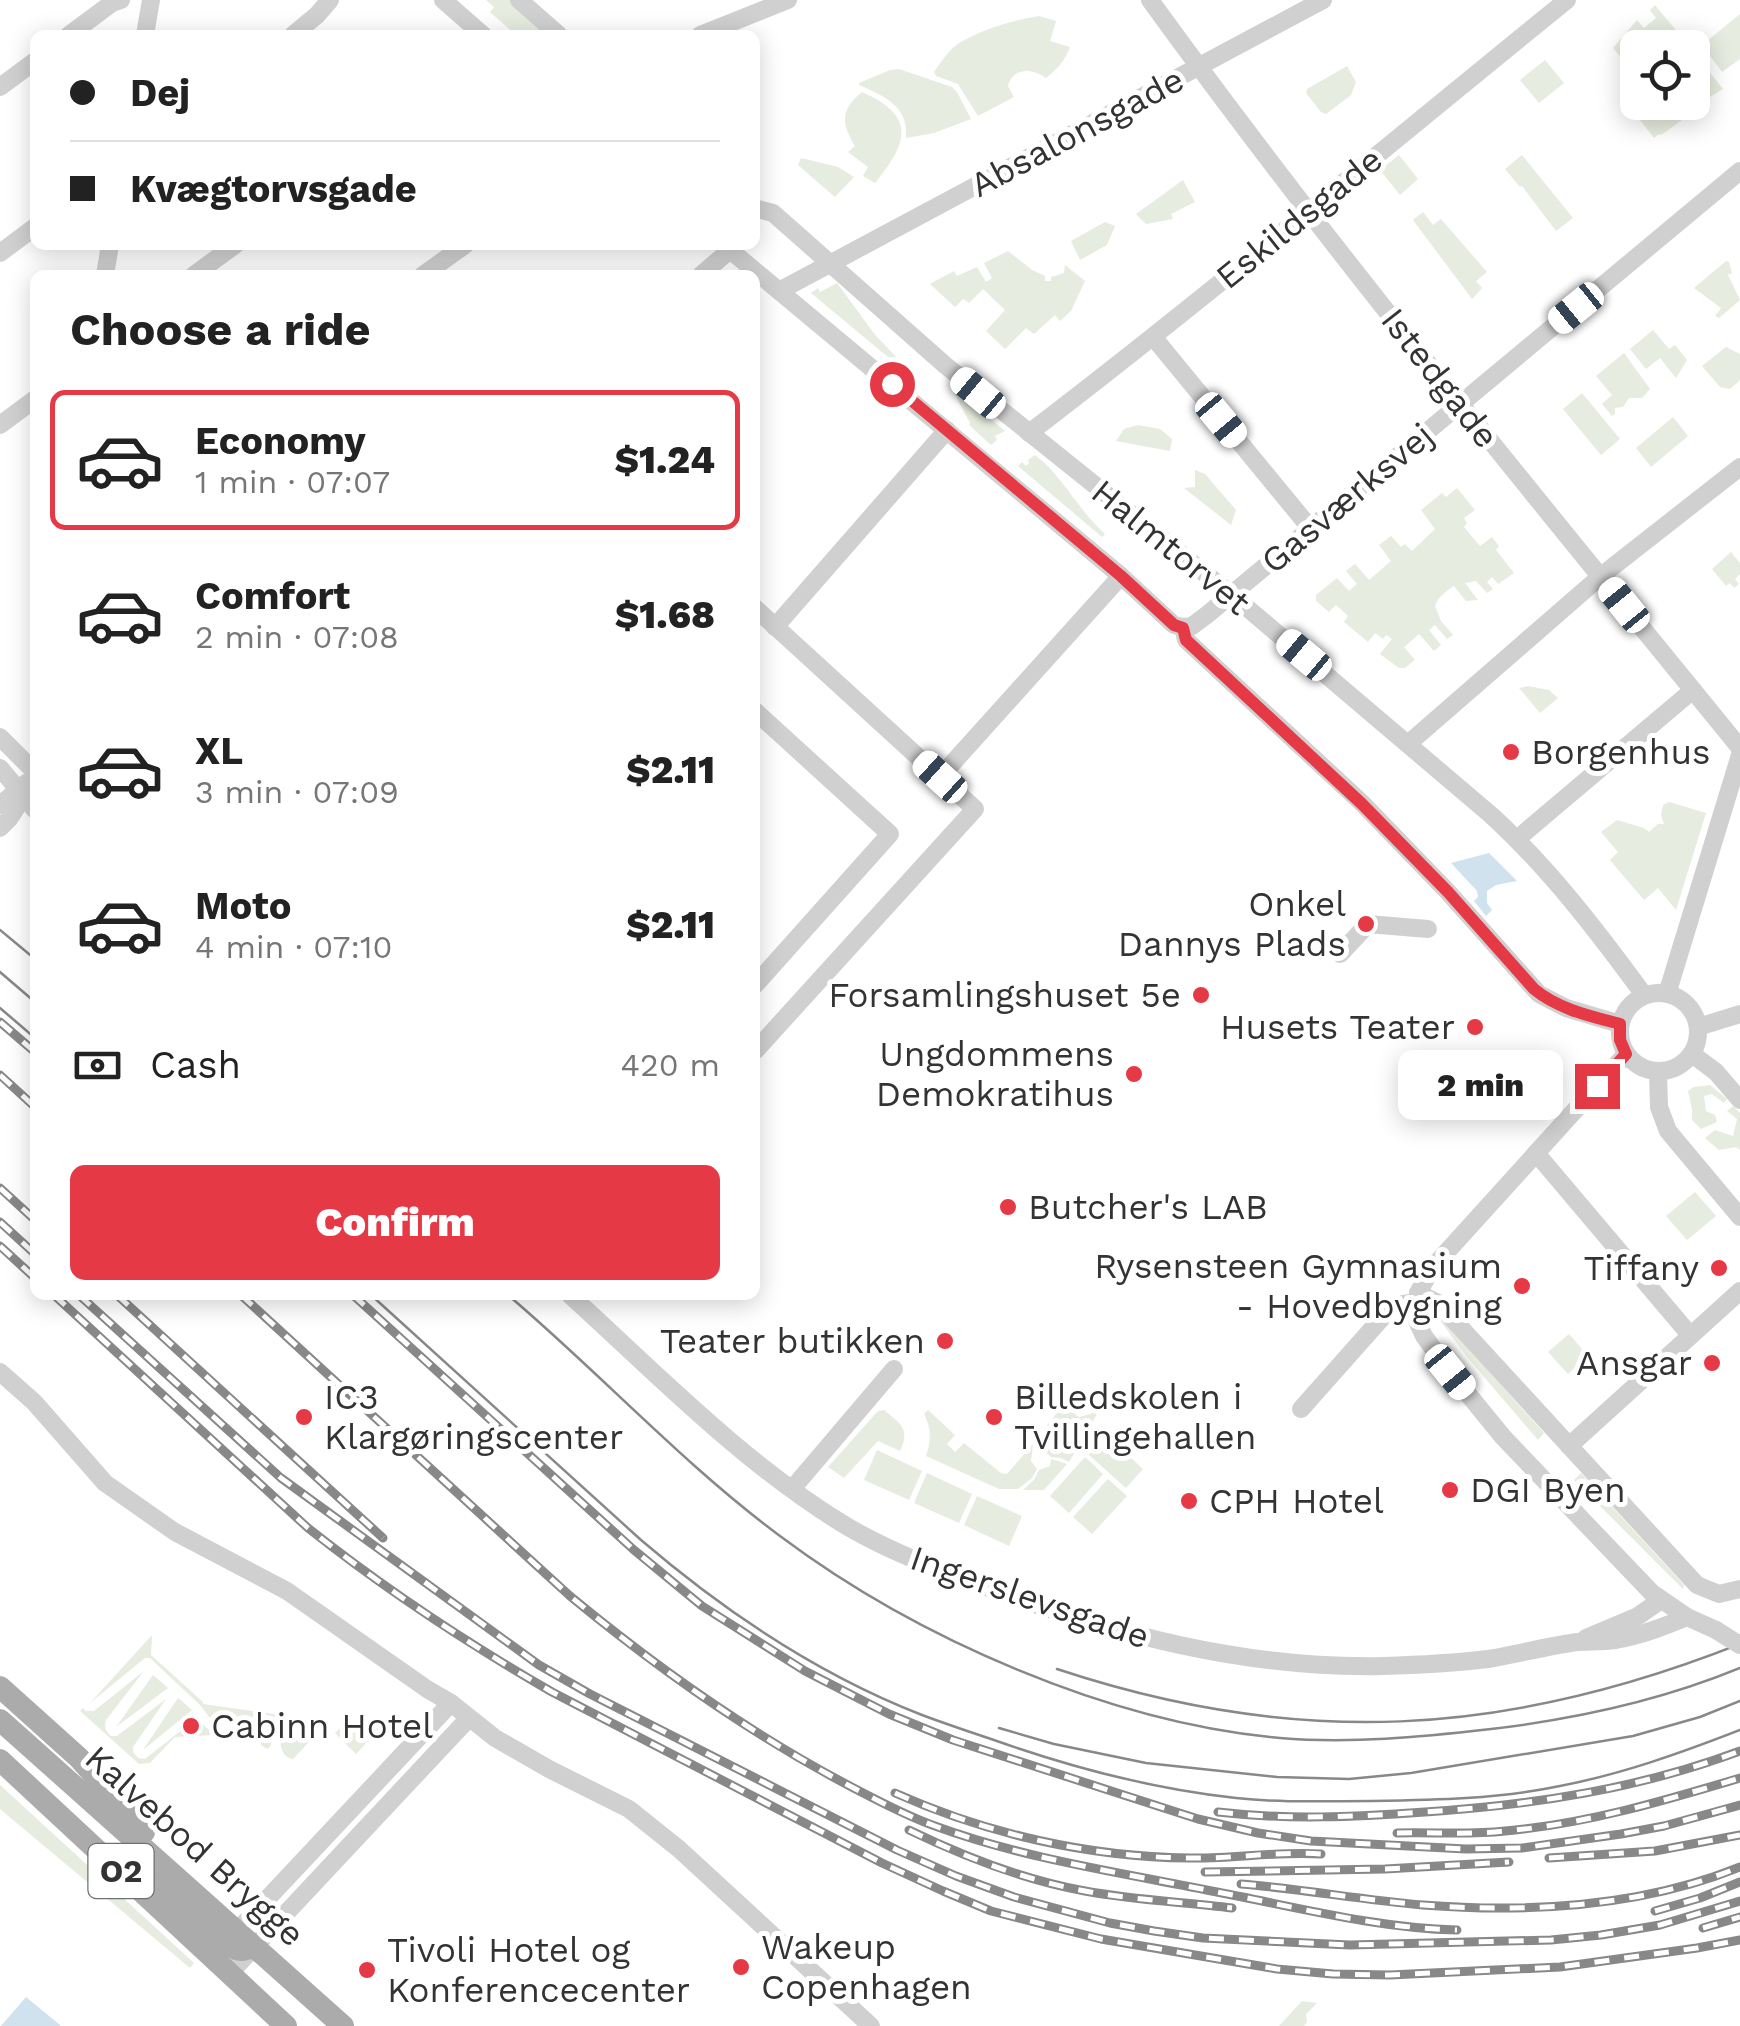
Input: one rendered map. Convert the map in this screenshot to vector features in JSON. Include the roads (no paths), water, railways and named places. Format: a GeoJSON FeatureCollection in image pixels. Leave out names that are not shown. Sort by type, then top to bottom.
{"type":"FeatureCollection","features":[{"type":"Feature","properties":{"kind":"main road"},"geometry":{"type":"LineString","coordinates":[[0,1687],[103,1784],[190,1889]]}},
{"type":"Feature","properties":{"kind":"main road","name":"Kalvebod Brygge"},"geometry":{"type":"LineString","coordinates":[[0,1720],[190,1889],[240,1941],[343,2026]]}},
{"type":"Feature","properties":{"kind":"main road","name":"Kalvebod Brygge"},"geometry":{"type":"LineString","coordinates":[[4,1766],[286,2026]]}},
{"type":"Feature","properties":{"kind":"main road"},"geometry":{"type":"LineString","coordinates":[[102,1854],[240,1941]]}},
{"type":"Feature","properties":{"kind":"street"},"geometry":{"type":"LineString","coordinates":[[76,30],[121,0]]}},
{"type":"Feature","properties":{"kind":"street"},"geometry":{"type":"LineString","coordinates":[[129,0],[151,1],[146,30]]}},
{"type":"Feature","properties":{"kind":"street"},"geometry":{"type":"LineString","coordinates":[[299,30],[330,0]]}},
{"type":"Feature","properties":{"kind":"street"},"geometry":{"type":"LineString","coordinates":[[443,0],[477,30]]}},
{"type":"Feature","properties":{"kind":"street"},"geometry":{"type":"LineString","coordinates":[[519,0],[554,30]]}},
{"type":"Feature","properties":{"kind":"street"},"geometry":{"type":"LineString","coordinates":[[713,30],[788,0]]}},
{"type":"Feature","properties":{"kind":"street","name":"Istedgade"},"geometry":{"type":"LineString","coordinates":[[1150,0],[1460,405],[1740,752]]}},
{"type":"Feature","properties":{"kind":"street","name":"Absalonsgade"},"geometry":{"type":"LineString","coordinates":[[780,291],[1323,0]]}},
{"type":"Feature","properties":{"kind":"street","name":"Eskildsgade"},"geometry":{"type":"LineString","coordinates":[[1029,433],[1154,338],[1566,0]]}},
{"type":"Feature","properties":{"kind":"street"},"geometry":{"type":"LineString","coordinates":[[0,87],[30,64]]}},
{"type":"Feature","properties":{"kind":"street","name":"Gasværksvej"},"geometry":{"type":"LineString","coordinates":[[1183,628],[1192,626],[1232,595],[1740,171]]}},
{"type":"Feature","properties":{"kind":"street","name":"Halmtorvet"},"geometry":{"type":"LineString","coordinates":[[760,209],[773,213],[945,366],[1232,595],[1517,839],[1611,950],[1644,996]]}},
{"type":"Feature","properties":{"kind":"street"},"geometry":{"type":"LineString","coordinates":[[0,253],[30,231]]}},
{"type":"Feature","properties":{"kind":"street"},"geometry":{"type":"LineString","coordinates":[[201,270],[228,250]]}},
{"type":"Feature","properties":{"kind":"street"},"geometry":{"type":"LineString","coordinates":[[430,270],[458,250]]}},
{"type":"Feature","properties":{"kind":"street"},"geometry":{"type":"LineString","coordinates":[[706,270],[726,250]]}},
{"type":"Feature","properties":{"kind":"street","name":"Halmtorvet"},"geometry":{"type":"LineString","coordinates":[[732,250],[756,270]]}},
{"type":"Feature","properties":{"kind":"street","name":"Halmtorvet"},"geometry":{"type":"LineString","coordinates":[[760,274],[1121,576],[1174,625],[1183,628],[1186,640],[1406,848],[1534,989],[1566,1008],[1620,1024]]}},
{"type":"Feature","properties":{"kind":"street"},"geometry":{"type":"LineString","coordinates":[[1154,338],[1311,529]]}},
{"type":"Feature","properties":{"kind":"street"},"geometry":{"type":"LineString","coordinates":[[0,425],[30,403]]}},
{"type":"Feature","properties":{"kind":"street"},"geometry":{"type":"LineString","coordinates":[[775,627],[947,430]]}},
{"type":"Feature","properties":{"kind":"street"},"geometry":{"type":"LineString","coordinates":[[1408,743],[1601,576],[1740,466]]}},
{"type":"Feature","properties":{"kind":"street"},"geometry":{"type":"LineString","coordinates":[[940,777],[1121,576]]}},
{"type":"Feature","properties":{"kind":"street"},"geometry":{"type":"LineString","coordinates":[[760,613],[975,809],[760,1046]]}},
{"type":"Feature","properties":{"kind":"street"},"geometry":{"type":"LineString","coordinates":[[1517,839],[1693,690]]}},
{"type":"Feature","properties":{"kind":"street"},"geometry":{"type":"LineString","coordinates":[[760,716],[890,834],[760,979]]}},
{"type":"Feature","properties":{"kind":"street"},"geometry":{"type":"LineString","coordinates":[[0,736],[30,770]]}},
{"type":"Feature","properties":{"kind":"street"},"geometry":{"type":"LineString","coordinates":[[1668,994],[1740,752]]}},
{"type":"Feature","properties":{"kind":"street"},"geometry":{"type":"LineString","coordinates":[[0,768],[25,798]]}},
{"type":"Feature","properties":{"kind":"street"},"geometry":{"type":"LineString","coordinates":[[0,805],[25,798]]}},
{"type":"Feature","properties":{"kind":"street"},"geometry":{"type":"LineString","coordinates":[[0,828],[25,798]]}},
{"type":"Feature","properties":{"kind":"street"},"geometry":{"type":"LineString","coordinates":[[1340,954],[1368,924],[1428,929]]}},
{"type":"Feature","properties":{"kind":"street"},"geometry":{"type":"LineString","coordinates":[[1644,996],[1675,996],[1696,1019],[1697,1041],[1692,1054],[1677,1067],[1658,1072],[1641,1068],[1626,1054],[1620,1040],[1620,1024],[1628,1007],[1644,996]]}},
{"type":"Feature","properties":{"kind":"street"},"geometry":{"type":"LineString","coordinates":[[1698,1027],[1740,1014]]}},
{"type":"Feature","properties":{"kind":"street"},"geometry":{"type":"LineString","coordinates":[[1626,1054],[1432,1268],[1418,1297],[1417,1321],[1474,1402],[1543,1481],[1661,1600],[1686,1618],[1740,1645]]}},
{"type":"Feature","properties":{"kind":"street"},"geometry":{"type":"LineString","coordinates":[[1692,1054],[1716,1072],[1740,1100]]}},
{"type":"Feature","properties":{"kind":"street"},"geometry":{"type":"LineString","coordinates":[[1658,1072],[1659,1107],[1668,1131],[1740,1217]]}},
{"type":"Feature","properties":{"kind":"street"},"geometry":{"type":"LineString","coordinates":[[1536,1153],[1690,1335]]}},
{"type":"Feature","properties":{"kind":"street"},"geometry":{"type":"LineString","coordinates":[[1569,1446],[1740,1291]]}},
{"type":"Feature","properties":{"kind":"street"},"geometry":{"type":"LineString","coordinates":[[1301,1408],[1388,1311],[1418,1297],[1438,1303],[1692,1581],[1714,1593],[1740,1590]]}},
{"type":"Feature","properties":{"kind":"street","name":"Ingerslevsgade"},"geometry":{"type":"LineString","coordinates":[[576,1300],[715,1426],[792,1489],[847,1526],[918,1560],[1042,1608],[1155,1641],[1246,1657],[1366,1666],[1485,1659],[1578,1642],[1607,1641],[1653,1632],[1686,1618]]}},
{"type":"Feature","properties":{"kind":"street"},"geometry":{"type":"LineString","coordinates":[[792,1489],[894,1369]]}},
{"type":"Feature","properties":{"kind":"street"},"geometry":{"type":"LineString","coordinates":[[0,1372],[34,1402],[92,1471],[130,1502],[194,1544],[288,1591],[495,1738],[629,1809],[679,1849],[870,2026]]}},
{"type":"Feature","properties":{"kind":"street","name":"Ingerslevsgade"},"geometry":{"type":"LineString","coordinates":[[1578,1642],[1638,1616],[1661,1600]]}},
{"type":"Feature","properties":{"kind":"street"},"geometry":{"type":"LineString","coordinates":[[229,1974],[227,1960],[240,1941],[450,1703]]}},
{"type":"Feature","properties":{"kind":"street"},"geometry":{"type":"LineString","coordinates":[[229,1974],[240,1941],[469,1718]]}},
{"type":"Feature","properties":{"kind":"water"},"geometry":{"type":"Polygon","coordinates":[[[1489,853],[1517,881],[1487,891],[1487,903],[1492,910],[1486,916],[1474,901],[1477,891],[1451,863],[1489,853]]]}},
{"type":"Feature","properties":{"kind":"water"},"geometry":{"type":"Polygon","coordinates":[[[26,1997],[60,2025],[60,2026],[1,2026],[26,1997]]]}},
{"type":"Feature","properties":{"kind":"tram line"},"geometry":{"type":"LineString","coordinates":[[0,930],[30,955]]}},
{"type":"Feature","properties":{"kind":"tram line"},"geometry":{"type":"LineString","coordinates":[[0,972],[30,998]]}},
{"type":"Feature","properties":{"kind":"tram line"},"geometry":{"type":"LineString","coordinates":[[0,1008],[30,1034]]}},
{"type":"Feature","properties":{"kind":"tram line"},"geometry":{"type":"LineString","coordinates":[[377,1300],[641,1540],[774,1640],[884,1699],[1024,1750],[1144,1783],[1236,1798],[1419,1800],[1513,1794],[1583,1781],[1740,1730]]}},
{"type":"Feature","properties":{"kind":"tram line"},"geometry":{"type":"LineString","coordinates":[[514,1300],[744,1508],[834,1573],[953,1641],[1017,1670],[1149,1714],[1280,1738],[1412,1737],[1586,1714],[1649,1699],[1740,1668]]}},
{"type":"Feature","properties":{"kind":"tram line"},"geometry":{"type":"LineString","coordinates":[[1057,1669],[1146,1695],[1232,1712],[1317,1721],[1401,1721],[1484,1714],[1568,1698],[1653,1675],[1740,1644]]}},
{"type":"Feature","properties":{"kind":"tram line"},"geometry":{"type":"LineString","coordinates":[[999,1728],[1146,1763],[1277,1777],[1349,1779],[1411,1773],[1633,1736],[1740,1701]]}},
{"type":"Feature","properties":{"kind":"railway"},"geometry":{"type":"LineString","coordinates":[[0,1022],[30,1048]]}},
{"type":"Feature","properties":{"kind":"railway"},"geometry":{"type":"LineString","coordinates":[[0,1075],[30,1102]]}},
{"type":"Feature","properties":{"kind":"railway"},"geometry":{"type":"LineString","coordinates":[[0,1188],[30,1215]]}},
{"type":"Feature","properties":{"kind":"railway"},"geometry":{"type":"LineString","coordinates":[[0,1222],[30,1249]]}},
{"type":"Feature","properties":{"kind":"railway"},"geometry":{"type":"LineString","coordinates":[[0,1246],[30,1273]]}},
{"type":"Feature","properties":{"kind":"railway"},"geometry":{"type":"LineString","coordinates":[[59,1300],[308,1528],[427,1615],[552,1692],[882,1863],[991,1911],[1101,1939],[1277,1969],[1333,1974],[1560,1967],[1740,1940]]}},
{"type":"Feature","properties":{"kind":"railway"},"geometry":{"type":"LineString","coordinates":[[85,1300],[281,1478],[539,1665],[897,1850],[956,1876],[1014,1897],[1154,1931],[1203,1938],[1350,1945],[1551,1940],[1601,1935],[1660,1925],[1740,1901]]}},
{"type":"Feature","properties":{"kind":"railway"},"geometry":{"type":"LineString","coordinates":[[122,1300],[383,1538]]}},
{"type":"Feature","properties":{"kind":"railway"},"geometry":{"type":"LineString","coordinates":[[246,1300],[570,1596],[669,1673],[738,1720],[846,1784],[935,1826],[1039,1856],[1336,1916],[1457,1930]]}},
{"type":"Feature","properties":{"kind":"railway"},"geometry":{"type":"LineString","coordinates":[[359,1300],[634,1550],[702,1606],[805,1671],[889,1714],[953,1740],[1198,1819],[1311,1841],[1522,1848],[1664,1826],[1740,1805]]}},
{"type":"Feature","properties":{"kind":"railway"},"geometry":{"type":"LineString","coordinates":[[1218,1812],[1347,1816],[1505,1805],[1624,1785],[1740,1751]]}},
{"type":"Feature","properties":{"kind":"railway"},"geometry":{"type":"LineString","coordinates":[[1397,1833],[1535,1828],[1653,1803],[1740,1778]]}},
{"type":"Feature","properties":{"kind":"railway"},"geometry":{"type":"LineString","coordinates":[[895,1793],[1002,1831],[1076,1848],[1189,1858],[1321,1854]]}},
{"type":"Feature","properties":{"kind":"railway"},"geometry":{"type":"LineString","coordinates":[[909,1830],[1040,1881],[1122,1897],[1232,1908]]}},
{"type":"Feature","properties":{"kind":"railway"},"geometry":{"type":"LineString","coordinates":[[1549,1858],[1655,1851],[1740,1835]]}},
{"type":"Feature","properties":{"kind":"railway"},"geometry":{"type":"LineString","coordinates":[[1205,1872],[1509,1862]]}},
{"type":"Feature","properties":{"kind":"railway"},"geometry":{"type":"LineString","coordinates":[[1241,1884],[1423,1905],[1544,1907],[1664,1891],[1740,1867]]}},
{"type":"Feature","properties":{"kind":"railway"},"geometry":{"type":"LineString","coordinates":[[1655,1911],[1740,1882]]}},
{"type":"Feature","properties":{"kind":"railway"},"geometry":{"type":"LineString","coordinates":[[1703,1928],[1740,1917]]}},
{"type":"Feature","properties":{"kind":"place","name":"Borgenhus"},"geometry":{"type":"Point","coordinates":[1511,752]}},
{"type":"Feature","properties":{"kind":"place","name":"Onkel Dannys Plads"},"geometry":{"type":"Point","coordinates":[1366,924]}},
{"type":"Feature","properties":{"kind":"place","name":"Forsamlingshuset 5e"},"geometry":{"type":"Point","coordinates":[1201,995]}},
{"type":"Feature","properties":{"kind":"place","name":"Husets Teater"},"geometry":{"type":"Point","coordinates":[1475,1027]}},
{"type":"Feature","properties":{"kind":"place","name":"Ungdommens Demokratihus"},"geometry":{"type":"Point","coordinates":[1134,1074]}},
{"type":"Feature","properties":{"kind":"place","name":"Butcher's LAB"},"geometry":{"type":"Point","coordinates":[1008,1207]}},
{"type":"Feature","properties":{"kind":"place","name":"Tiffany"},"geometry":{"type":"Point","coordinates":[1719,1268]}},
{"type":"Feature","properties":{"kind":"place","name":"Rysensteen Gymnasium - Hovedbygning"},"geometry":{"type":"Point","coordinates":[1522,1286]}},
{"type":"Feature","properties":{"kind":"place","name":"Teater butikken"},"geometry":{"type":"Point","coordinates":[945,1341]}},
{"type":"Feature","properties":{"kind":"place","name":"Ansgar"},"geometry":{"type":"Point","coordinates":[1712,1363]}},
{"type":"Feature","properties":{"kind":"place","name":"IC3 Klargøringscenter"},"geometry":{"type":"Point","coordinates":[304,1417]}},
{"type":"Feature","properties":{"kind":"place","name":"Billedskolen i Tvillingehallen"},"geometry":{"type":"Point","coordinates":[994,1417]}},
{"type":"Feature","properties":{"kind":"place","name":"DGI Byen"},"geometry":{"type":"Point","coordinates":[1450,1490]}},
{"type":"Feature","properties":{"kind":"place","name":"CPH Hotel"},"geometry":{"type":"Point","coordinates":[1189,1501]}},
{"type":"Feature","properties":{"kind":"place","name":"Cabinn Hotel"},"geometry":{"type":"Point","coordinates":[191,1726]}},
{"type":"Feature","properties":{"kind":"place","name":"Wakeup Copenhagen"},"geometry":{"type":"Point","coordinates":[741,1967]}},
{"type":"Feature","properties":{"kind":"place","name":"Tivoli Hotel og Konferencecenter"},"geometry":{"type":"Point","coordinates":[367,1970]}}]}
